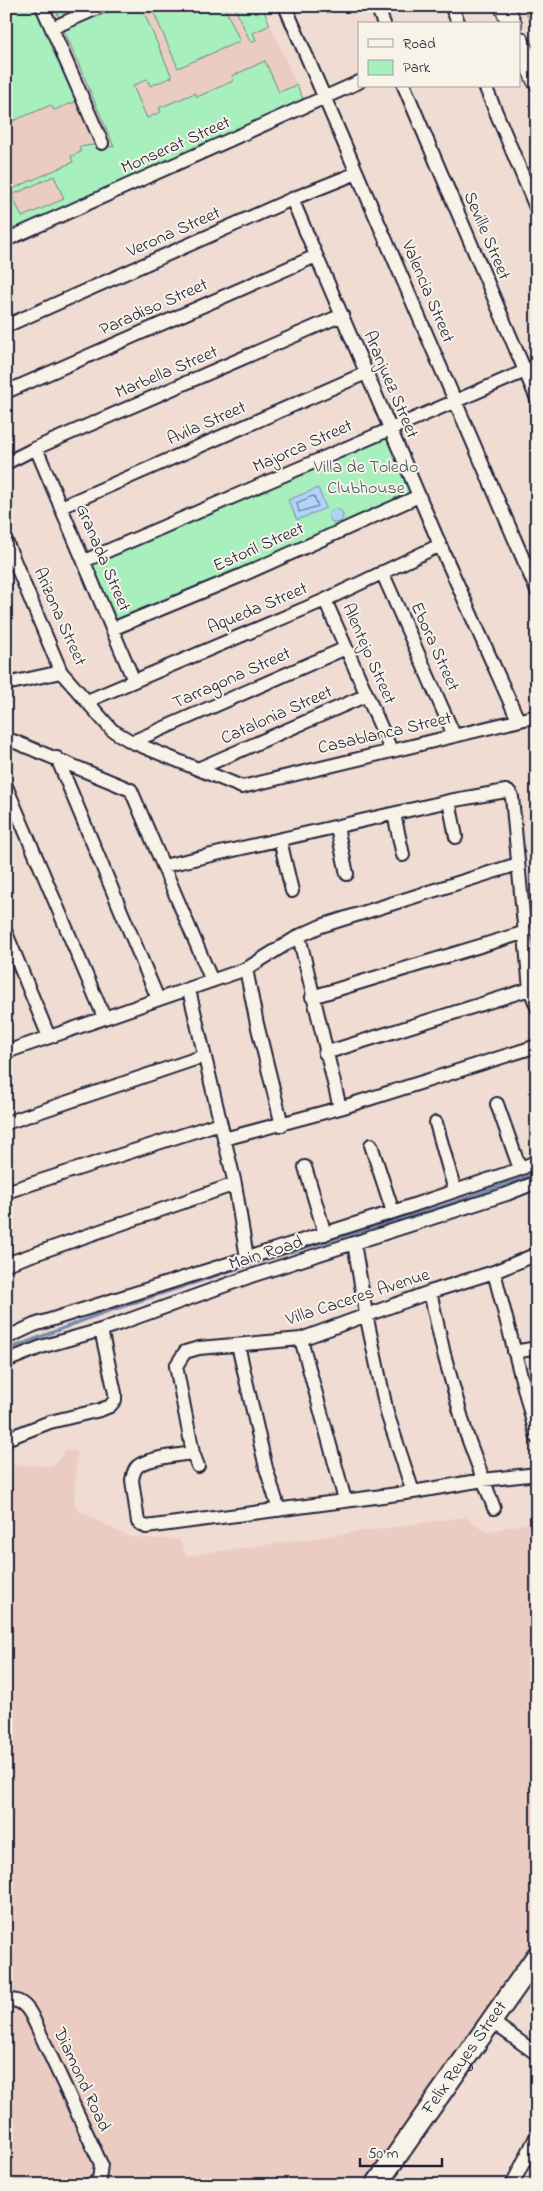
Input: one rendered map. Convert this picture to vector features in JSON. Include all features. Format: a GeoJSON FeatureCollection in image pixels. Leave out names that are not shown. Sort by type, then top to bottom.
{"type":"FeatureCollection","features":[{"type":"Feature","properties":{"kind":"main road","name":"Felix Reyes Street"},"geometry":{"type":"LineString","coordinates":[[376,2185],[537,1956]]}},
{"type":"Feature","properties":{"kind":"street"},"geometry":{"type":"LineString","coordinates":[[42,6],[102,144]]}},
{"type":"Feature","properties":{"kind":"street"},"geometry":{"type":"LineString","coordinates":[[52,28],[102,6]]}},
{"type":"Feature","properties":{"kind":"street","name":"Valencia Street"},"geometry":{"type":"LineString","coordinates":[[285,6],[537,591]]}},
{"type":"Feature","properties":{"kind":"street"},"geometry":{"type":"LineString","coordinates":[[376,6],[383,22]]}},
{"type":"Feature","properties":{"kind":"street"},"geometry":{"type":"LineString","coordinates":[[451,6],[458,22]]}},
{"type":"Feature","properties":{"kind":"street"},"geometry":{"type":"LineString","coordinates":[[504,6],[511,22]]}},
{"type":"Feature","properties":{"kind":"street"},"geometry":{"type":"LineString","coordinates":[[520,43],[537,81]]}},
{"type":"Feature","properties":{"kind":"street","name":"Monserat Street"},"geometry":{"type":"LineString","coordinates":[[6,240],[358,82]]}},
{"type":"Feature","properties":{"kind":"street","name":"Seville Street"},"geometry":{"type":"LineString","coordinates":[[405,88],[537,399]]}},
{"type":"Feature","properties":{"kind":"street"},"geometry":{"type":"LineString","coordinates":[[486,88],[537,210]]}},
{"type":"Feature","properties":{"kind":"street","name":"Verona Street"},"geometry":{"type":"LineString","coordinates":[[6,326],[357,173]]}},
{"type":"Feature","properties":{"kind":"street","name":"Aranjuez Street"},"geometry":{"type":"LineString","coordinates":[[292,200],[440,545],[518,720]]}},
{"type":"Feature","properties":{"kind":"street","name":"Paradiso Street"},"geometry":{"type":"LineString","coordinates":[[6,392],[316,256]]}},
{"type":"Feature","properties":{"kind":"street","name":"Marbella Street"},"geometry":{"type":"LineString","coordinates":[[6,463],[36,448],[342,316]]}},
{"type":"Feature","properties":{"kind":"street","name":"Majorca Street"},"geometry":{"type":"LineString","coordinates":[[84,561],[537,366]]}},
{"type":"Feature","properties":{"kind":"street","name":"Avila Street"},"geometry":{"type":"LineString","coordinates":[[61,507],[366,373]]}},
{"type":"Feature","properties":{"kind":"street","name":"Granada Street"},"geometry":{"type":"LineString","coordinates":[[36,448],[134,681]]}},
{"type":"Feature","properties":{"kind":"street","name":"Estoril Street"},"geometry":{"type":"LineString","coordinates":[[112,628],[240,576],[419,496]]}},
{"type":"Feature","properties":{"kind":"street","name":"Arizona Street"},"geometry":{"type":"LineString","coordinates":[[6,541],[61,672],[112,730],[132,742],[242,786]]}},
{"type":"Feature","properties":{"kind":"street","name":"Aqueda Street"},"geometry":{"type":"LineString","coordinates":[[87,701],[325,600],[440,545]]}},
{"type":"Feature","properties":{"kind":"street","name":"Ebora Street"},"geometry":{"type":"LineString","coordinates":[[382,572],[454,736]]}},
{"type":"Feature","properties":{"kind":"street","name":"Alentejo Street"},"geometry":{"type":"LineString","coordinates":[[325,600],[391,750]]}},
{"type":"Feature","properties":{"kind":"street","name":"Tarragona Street"},"geometry":{"type":"LineString","coordinates":[[132,742],[346,648]]}},
{"type":"Feature","properties":{"kind":"street"},"geometry":{"type":"LineString","coordinates":[[6,684],[61,672]]}},
{"type":"Feature","properties":{"kind":"street","name":"Catalonia Street"},"geometry":{"type":"LineString","coordinates":[[200,768],[367,695]]}},
{"type":"Feature","properties":{"kind":"street","name":"Casablanca Street"},"geometry":{"type":"LineString","coordinates":[[242,786],[537,716]]}},
{"type":"Feature","properties":{"kind":"street"},"geometry":{"type":"LineString","coordinates":[[6,741],[13,741],[58,758],[131,790],[212,981]]}},
{"type":"Feature","properties":{"kind":"street"},"geometry":{"type":"LineString","coordinates":[[58,758],[158,999]]}},
{"type":"Feature","properties":{"kind":"street"},"geometry":{"type":"LineString","coordinates":[[6,786],[104,1017]]}},
{"type":"Feature","properties":{"kind":"street"},"geometry":{"type":"LineString","coordinates":[[164,866],[450,801],[506,792],[510,793],[526,932],[530,989],[537,1007]]}},
{"type":"Feature","properties":{"kind":"street"},"geometry":{"type":"LineString","coordinates":[[450,801],[456,837]]}},
{"type":"Feature","properties":{"kind":"street"},"geometry":{"type":"LineString","coordinates":[[394,814],[403,856]]}},
{"type":"Feature","properties":{"kind":"street"},"geometry":{"type":"LineString","coordinates":[[337,827],[347,874]]}},
{"type":"Feature","properties":{"kind":"street"},"geometry":{"type":"LineString","coordinates":[[280,840],[292,891]]}},
{"type":"Feature","properties":{"kind":"street"},"geometry":{"type":"LineString","coordinates":[[6,1052],[246,969],[298,936],[347,917],[518,864]]}},
{"type":"Feature","properties":{"kind":"street"},"geometry":{"type":"LineString","coordinates":[[312,997],[526,932]]}},
{"type":"Feature","properties":{"kind":"street"},"geometry":{"type":"LineString","coordinates":[[6,933],[49,1037]]}},
{"type":"Feature","properties":{"kind":"street"},"geometry":{"type":"LineString","coordinates":[[298,936],[325,1053],[340,1108]]}},
{"type":"Feature","properties":{"kind":"street"},"geometry":{"type":"LineString","coordinates":[[246,969],[257,1024],[282,1125]]}},
{"type":"Feature","properties":{"kind":"street"},"geometry":{"type":"LineString","coordinates":[[325,1053],[530,989]]}},
{"type":"Feature","properties":{"kind":"street"},"geometry":{"type":"LineString","coordinates":[[189,990],[234,1184],[247,1258]]}},
{"type":"Feature","properties":{"kind":"street"},"geometry":{"type":"LineString","coordinates":[[224,1140],[340,1108],[537,1046]]}},
{"type":"Feature","properties":{"kind":"street"},"geometry":{"type":"LineString","coordinates":[[6,1123],[204,1056]]}},
{"type":"Feature","properties":{"kind":"street"},"geometry":{"type":"LineString","coordinates":[[497,1104],[520,1169]]}},
{"type":"Feature","properties":{"kind":"street"},"geometry":{"type":"LineString","coordinates":[[6,1192],[220,1123]]}},
{"type":"Feature","properties":{"kind":"street"},"geometry":{"type":"LineString","coordinates":[[436,1123],[455,1191]]}},
{"type":"Feature","properties":{"kind":"street"},"geometry":{"type":"LineString","coordinates":[[371,1145],[392,1212]]}},
{"type":"Feature","properties":{"kind":"street","name":"Main Road"},"geometry":{"type":"LineString","coordinates":[[6,1338],[34,1325],[325,1234],[520,1169],[537,1161]]}},
{"type":"Feature","properties":{"kind":"street"},"geometry":{"type":"LineString","coordinates":[[305,1167],[325,1234]]}},
{"type":"Feature","properties":{"kind":"street","name":"Main Road"},"geometry":{"type":"LineString","coordinates":[[6,1361],[41,1347],[101,1330],[252,1276],[507,1194],[537,1182]]}},
{"type":"Feature","properties":{"kind":"street"},"geometry":{"type":"LineString","coordinates":[[6,1264],[234,1184]]}},
{"type":"Feature","properties":{"kind":"street"},"geometry":{"type":"LineString","coordinates":[[354,1244],[366,1314],[387,1413],[414,1492]]}},
{"type":"Feature","properties":{"kind":"street","name":"Villa Caceres Avenue"},"geometry":{"type":"LineString","coordinates":[[198,1466],[193,1453],[176,1366],[184,1352],[192,1349],[301,1338],[430,1292],[494,1272],[537,1254]]}},
{"type":"Feature","properties":{"kind":"street"},"geometry":{"type":"LineString","coordinates":[[494,1272],[537,1438]]}},
{"type":"Feature","properties":{"kind":"street"},"geometry":{"type":"LineString","coordinates":[[430,1292],[463,1425],[494,1508]]}},
{"type":"Feature","properties":{"kind":"street"},"geometry":{"type":"LineString","coordinates":[[6,1439],[50,1422],[110,1406],[114,1400],[115,1393],[101,1330]]}},
{"type":"Feature","properties":{"kind":"street"},"geometry":{"type":"LineString","coordinates":[[301,1338],[345,1500]]}},
{"type":"Feature","properties":{"kind":"street"},"geometry":{"type":"LineString","coordinates":[[238,1345],[266,1468],[278,1510]]}},
{"type":"Feature","properties":{"kind":"street"},"geometry":{"type":"LineString","coordinates":[[514,1352],[537,1348]]}},
{"type":"Feature","properties":{"kind":"street"},"geometry":{"type":"LineString","coordinates":[[193,1453],[138,1466],[132,1480],[138,1522],[146,1528],[537,1474]]}},
{"type":"Feature","properties":{"kind":"street","name":"Diamond Road"},"geometry":{"type":"LineString","coordinates":[[12,2001],[26,2006],[32,2016],[97,2155],[101,2164],[95,2182]]}},
{"type":"Feature","properties":{"kind":"street"},"geometry":{"type":"LineString","coordinates":[[491,2021],[537,2054]]}},
{"type":"Feature","properties":{"kind":"street"},"geometry":{"type":"LineString","coordinates":[[512,2185],[537,2135]]}},
{"type":"Feature","properties":{"kind":"shaded area"},"geometry":{"type":"Polygon","coordinates":[[[6,6],[262,6],[304,101],[6,233],[6,6]]]}},
{"type":"Feature","properties":{"kind":"shaded area"},"geometry":{"type":"Polygon","coordinates":[[[65,1450],[77,1452],[74,1503],[81,1512],[129,1537],[180,1540],[186,1556],[465,1517],[487,1532],[537,1521],[537,1938],[362,2185],[6,2185],[6,1465],[54,1466],[65,1450]]]}},
{"type":"Feature","properties":{"kind":"green space"},"geometry":{"type":"Polygon","coordinates":[[[6,6],[42,6],[82,99],[54,110],[51,105],[6,124],[6,6]]]}},
{"type":"Feature","properties":{"kind":"green space"},"geometry":{"type":"Polygon","coordinates":[[[54,6],[83,6],[59,17],[54,6]]]}},
{"type":"Feature","properties":{"kind":"green space"},"geometry":{"type":"Polygon","coordinates":[[[120,6],[141,6],[172,77],[150,86],[147,79],[133,86],[147,118],[161,112],[159,108],[195,93],[197,97],[233,81],[232,76],[265,61],[279,92],[297,85],[304,101],[6,233],[6,183],[10,190],[73,162],[71,156],[81,152],[79,147],[93,145],[114,147],[64,30],[120,6]],[[54,176],[12,195],[22,217],[64,199],[54,176]]]}},
{"type":"Feature","properties":{"kind":"green space"},"geometry":{"type":"Polygon","coordinates":[[[151,6],[224,6],[240,41],[178,68],[151,6]]]}},
{"type":"Feature","properties":{"kind":"green space"},"geometry":{"type":"Polygon","coordinates":[[[234,6],[262,6],[270,25],[253,33],[256,40],[251,43],[234,6]]]}},
{"type":"Feature","properties":{"kind":"green space"},"geometry":{"type":"Polygon","coordinates":[[[523,6],[537,6],[537,37],[523,6]]]}},
{"type":"Feature","properties":{"kind":"green space","name":"Villa de Toledo Clubhouse"},"geometry":{"type":"Polygon","coordinates":[[[390,433],[415,493],[115,624],[90,566],[390,433]]]}},
{"type":"Feature","properties":{"kind":"water"},"geometry":{"type":"Polygon","coordinates":[[[318,488],[326,508],[297,520],[288,500],[318,488]]]}},
{"type":"Feature","properties":{"kind":"water"},"geometry":{"type":"Polygon","coordinates":[[[336,509],[341,511],[343,516],[341,521],[336,523],[331,521],[329,516],[331,511],[336,509]]]}},
{"type":"Feature","properties":{"kind":"waterway"},"geometry":{"type":"LineString","coordinates":[[6,1350],[100,1314],[261,1261],[443,1206],[537,1173]]}}]}
